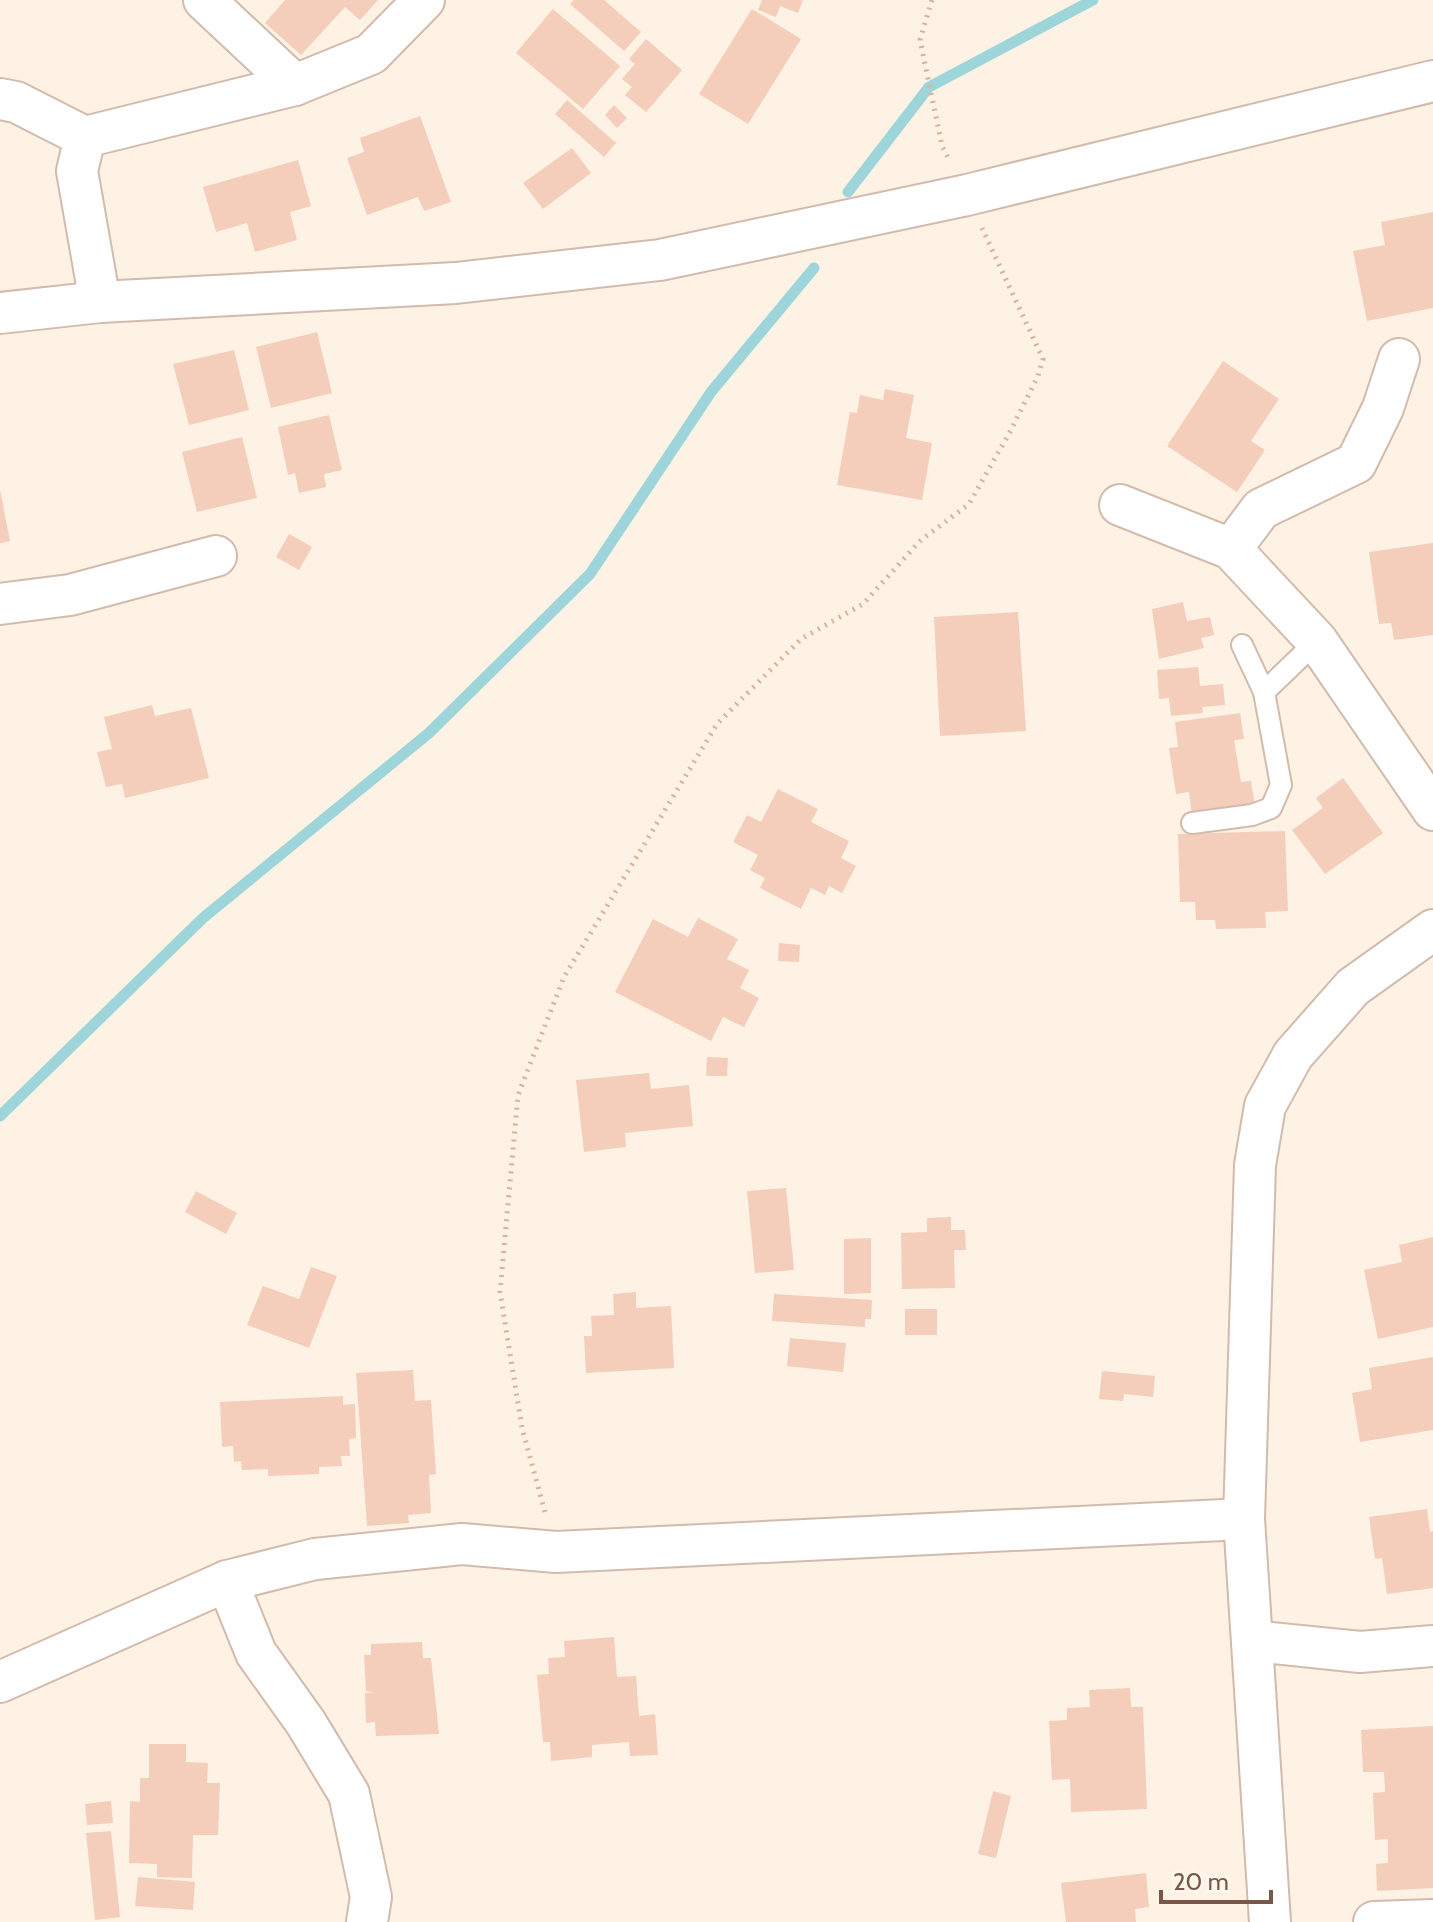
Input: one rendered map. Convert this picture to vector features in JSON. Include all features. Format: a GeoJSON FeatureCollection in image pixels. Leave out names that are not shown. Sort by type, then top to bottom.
{"type":"FeatureCollection","features":[{"type":"Feature","properties":{"kind":"street"},"geometry":{"type":"LineString","coordinates":[[204,0],[295,85]]}},
{"type":"Feature","properties":{"kind":"street"},"geometry":{"type":"LineString","coordinates":[[5,91],[85,137],[295,85],[371,54],[424,0]]}},
{"type":"Feature","properties":{"kind":"street"},"geometry":{"type":"LineString","coordinates":[[0,313],[100,302],[456,283],[660,260],[967,195],[1433,81]]}},
{"type":"Feature","properties":{"kind":"street"},"geometry":{"type":"LineString","coordinates":[[85,137],[77,171],[100,302]]}},
{"type":"Feature","properties":{"kind":"street"},"geometry":{"type":"LineString","coordinates":[[1231,549],[1261,509],[1356,463],[1383,408],[1399,359]]}},
{"type":"Feature","properties":{"kind":"street"},"geometry":{"type":"LineString","coordinates":[[1120,505],[1231,549],[1317,641],[1433,810]]}},
{"type":"Feature","properties":{"kind":"street"},"geometry":{"type":"LineString","coordinates":[[0,604],[70,595],[216,556]]}},
{"type":"Feature","properties":{"kind":"street"},"geometry":{"type":"LineString","coordinates":[[1270,1922],[1244,1519],[1255,1165],[1265,1106],[1293,1055],[1353,987],[1433,930]]}},
{"type":"Feature","properties":{"kind":"street"},"geometry":{"type":"LineString","coordinates":[[0,1682],[227,1581],[315,1559],[462,1544],[556,1552],[1244,1519]]}},
{"type":"Feature","properties":{"kind":"street"},"geometry":{"type":"LineString","coordinates":[[227,1581],[256,1653],[306,1723],[349,1794],[371,1897],[367,1922]]}},
{"type":"Feature","properties":{"kind":"street"},"geometry":{"type":"LineString","coordinates":[[1253,1641],[1360,1652],[1433,1646]]}},
{"type":"Feature","properties":{"kind":"street"},"geometry":{"type":"LineString","coordinates":[[1374,1922],[1433,1920]]}},
{"type":"Feature","properties":{"kind":"lane"},"geometry":{"type":"LineString","coordinates":[[1264,692],[1317,641]]}},
{"type":"Feature","properties":{"kind":"lane"},"geometry":{"type":"LineString","coordinates":[[1192,823],[1252,815],[1271,808],[1281,785],[1264,692],[1242,645]]}},
{"type":"Feature","properties":{"kind":"path"},"geometry":{"type":"LineString","coordinates":[[556,1552],[522,1428],[500,1292],[518,1095],[564,977],[717,724],[801,639],[863,604],[920,541],[969,504],[1025,403],[1043,359],[942,146],[920,40],[932,0]]}},
{"type":"Feature","properties":{"kind":"building"},"geometry":{"type":"Polygon","coordinates":[[[285,0],[378,0],[360,20],[345,7],[301,55],[265,23],[285,0]]]}},
{"type":"Feature","properties":{"kind":"building"},"geometry":{"type":"Polygon","coordinates":[[[574,0],[604,0],[641,32],[624,51],[570,4],[574,0]]]}},
{"type":"Feature","properties":{"kind":"building"},"geometry":{"type":"Polygon","coordinates":[[[762,0],[803,0],[798,13],[780,6],[776,17],[758,10],[762,0]]]}},
{"type":"Feature","properties":{"kind":"building"},"geometry":{"type":"Polygon","coordinates":[[[553,9],[620,66],[583,109],[516,53],[553,9]]]}},
{"type":"Feature","properties":{"kind":"building"},"geometry":{"type":"Polygon","coordinates":[[[752,9],[801,39],[748,124],[699,94],[752,9]]]}},
{"type":"Feature","properties":{"kind":"building"},"geometry":{"type":"Polygon","coordinates":[[[646,39],[682,70],[646,112],[625,95],[632,87],[622,79],[635,64],[629,59],[646,39]]]}},
{"type":"Feature","properties":{"kind":"building"},"geometry":{"type":"Polygon","coordinates":[[[567,100],[616,143],[604,157],[555,114],[567,100]]]}},
{"type":"Feature","properties":{"kind":"building"},"geometry":{"type":"Polygon","coordinates":[[[614,105],[627,118],[617,128],[605,115],[614,105]]]}},
{"type":"Feature","properties":{"kind":"building"},"geometry":{"type":"Polygon","coordinates":[[[420,116],[451,202],[424,211],[418,197],[367,215],[347,158],[364,152],[360,138],[420,116]]]}},
{"type":"Feature","properties":{"kind":"building"},"geometry":{"type":"Polygon","coordinates":[[[572,148],[591,173],[543,209],[523,183],[572,148]]]}},
{"type":"Feature","properties":{"kind":"building"},"geometry":{"type":"Polygon","coordinates":[[[298,160],[311,206],[290,212],[297,240],[255,252],[247,223],[216,232],[203,187],[298,160]]]}},
{"type":"Feature","properties":{"kind":"building"},"geometry":{"type":"Polygon","coordinates":[[[1433,212],[1433,308],[1367,321],[1353,251],[1385,245],[1381,222],[1433,212]]]}},
{"type":"Feature","properties":{"kind":"building"},"geometry":{"type":"Polygon","coordinates":[[[317,332],[332,393],[271,408],[256,347],[317,332]]]}},
{"type":"Feature","properties":{"kind":"building"},"geometry":{"type":"Polygon","coordinates":[[[234,350],[249,410],[189,425],[173,364],[234,350]]]}},
{"type":"Feature","properties":{"kind":"building"},"geometry":{"type":"Polygon","coordinates":[[[1223,361],[1279,399],[1251,441],[1265,450],[1237,492],[1167,446],[1223,361]]]}},
{"type":"Feature","properties":{"kind":"building"},"geometry":{"type":"Polygon","coordinates":[[[885,389],[914,395],[906,438],[932,443],[922,500],[837,485],[850,412],[857,413],[860,395],[883,400],[885,389]]]}},
{"type":"Feature","properties":{"kind":"building"},"geometry":{"type":"Polygon","coordinates":[[[329,415],[342,470],[324,474],[326,487],[299,493],[295,473],[288,475],[278,427],[329,415]]]}},
{"type":"Feature","properties":{"kind":"building"},"geometry":{"type":"Polygon","coordinates":[[[242,437],[257,498],[197,512],[182,452],[242,437]]]}},
{"type":"Feature","properties":{"kind":"building"},"geometry":{"type":"Polygon","coordinates":[[[0,490],[10,541],[0,543],[0,490]]]}},
{"type":"Feature","properties":{"kind":"building"},"geometry":{"type":"Polygon","coordinates":[[[289,534],[312,547],[299,570],[276,557],[289,534]]]}},
{"type":"Feature","properties":{"kind":"building"},"geometry":{"type":"Polygon","coordinates":[[[1433,543],[1433,635],[1394,640],[1391,623],[1379,624],[1369,552],[1433,543]]]}},
{"type":"Feature","properties":{"kind":"building"},"geometry":{"type":"Polygon","coordinates":[[[1183,602],[1187,621],[1210,617],[1214,635],[1201,638],[1204,648],[1159,659],[1152,609],[1183,602]]]}},
{"type":"Feature","properties":{"kind":"building"},"geometry":{"type":"Polygon","coordinates":[[[1018,612],[1026,731],[940,736],[934,617],[1018,612]]]}},
{"type":"Feature","properties":{"kind":"building"},"geometry":{"type":"Polygon","coordinates":[[[1198,667],[1200,686],[1223,684],[1225,705],[1202,707],[1203,713],[1171,716],[1169,698],[1159,699],[1157,670],[1198,667]]]}},
{"type":"Feature","properties":{"kind":"building"},"geometry":{"type":"Polygon","coordinates":[[[152,705],[155,716],[191,708],[209,778],[125,798],[122,784],[106,787],[97,752],[112,749],[104,717],[152,705]]]}},
{"type":"Feature","properties":{"kind":"building"},"geometry":{"type":"Polygon","coordinates":[[[1240,713],[1244,739],[1234,740],[1241,782],[1251,781],[1255,806],[1192,815],[1189,792],[1176,794],[1169,748],[1178,747],[1175,722],[1240,713]]]}},
{"type":"Feature","properties":{"kind":"building"},"geometry":{"type":"Polygon","coordinates":[[[1343,778],[1383,833],[1325,874],[1292,830],[1323,808],[1316,798],[1343,778]]]}},
{"type":"Feature","properties":{"kind":"building"},"geometry":{"type":"Polygon","coordinates":[[[778,789],[818,809],[811,822],[849,841],[841,858],[856,866],[842,893],[829,886],[825,895],[811,888],[801,909],[760,888],[765,878],[750,870],[758,855],[733,842],[747,815],[761,822],[778,789]]]}},
{"type":"Feature","properties":{"kind":"building"},"geometry":{"type":"Polygon","coordinates":[[[1285,831],[1288,911],[1265,912],[1266,928],[1216,929],[1215,920],[1196,920],[1195,902],[1180,902],[1178,834],[1285,831]]]}},
{"type":"Feature","properties":{"kind":"building"},"geometry":{"type":"Polygon","coordinates":[[[698,918],[738,939],[727,959],[749,970],[740,988],[759,998],[744,1027],[723,1017],[711,1041],[615,992],[653,919],[688,937],[698,918]]]}},
{"type":"Feature","properties":{"kind":"building"},"geometry":{"type":"Polygon","coordinates":[[[779,943],[800,945],[799,962],[778,961],[779,943]]]}},
{"type":"Feature","properties":{"kind":"building"},"geometry":{"type":"Polygon","coordinates":[[[707,1057],[728,1058],[727,1076],[706,1076],[707,1057]]]}},
{"type":"Feature","properties":{"kind":"building"},"geometry":{"type":"Polygon","coordinates":[[[649,1073],[651,1089],[689,1085],[693,1126],[625,1133],[626,1147],[584,1152],[576,1080],[649,1073]]]}},
{"type":"Feature","properties":{"kind":"building"},"geometry":{"type":"Polygon","coordinates":[[[786,1188],[794,1270],[755,1273],[747,1191],[786,1188]]]}},
{"type":"Feature","properties":{"kind":"building"},"geometry":{"type":"Polygon","coordinates":[[[196,1191],[237,1213],[226,1234],[185,1212],[196,1191]]]}},
{"type":"Feature","properties":{"kind":"building"},"geometry":{"type":"Polygon","coordinates":[[[951,1217],[951,1230],[965,1230],[966,1250],[954,1250],[955,1288],[902,1289],[901,1233],[927,1232],[927,1218],[951,1217]]]}},
{"type":"Feature","properties":{"kind":"building"},"geometry":{"type":"Polygon","coordinates":[[[1433,1237],[1433,1327],[1378,1339],[1364,1270],[1402,1262],[1399,1245],[1433,1237]]]}},
{"type":"Feature","properties":{"kind":"building"},"geometry":{"type":"Polygon","coordinates":[[[871,1238],[871,1293],[844,1294],[844,1239],[871,1238]]]}},
{"type":"Feature","properties":{"kind":"building"},"geometry":{"type":"Polygon","coordinates":[[[311,1267],[337,1276],[309,1348],[247,1325],[263,1286],[299,1299],[311,1267]]]}},
{"type":"Feature","properties":{"kind":"building"},"geometry":{"type":"Polygon","coordinates":[[[636,1292],[636,1308],[671,1306],[674,1368],[586,1373],[584,1336],[592,1336],[591,1316],[614,1315],[613,1294],[636,1292]]]}},
{"type":"Feature","properties":{"kind":"building"},"geometry":{"type":"Polygon","coordinates":[[[774,1294],[872,1300],[871,1319],[865,1319],[865,1327],[772,1321],[774,1294]]]}},
{"type":"Feature","properties":{"kind":"building"},"geometry":{"type":"Polygon","coordinates":[[[905,1309],[937,1309],[937,1335],[905,1335],[905,1309]]]}},
{"type":"Feature","properties":{"kind":"building"},"geometry":{"type":"Polygon","coordinates":[[[790,1338],[846,1343],[843,1372],[787,1366],[790,1338]]]}},
{"type":"Feature","properties":{"kind":"building"},"geometry":{"type":"Polygon","coordinates":[[[1433,1357],[1433,1430],[1360,1442],[1352,1393],[1372,1389],[1369,1368],[1433,1357]]]}},
{"type":"Feature","properties":{"kind":"building"},"geometry":{"type":"Polygon","coordinates":[[[413,1370],[415,1401],[431,1400],[436,1474],[429,1475],[431,1513],[408,1515],[409,1523],[367,1526],[356,1373],[413,1370]]]}},
{"type":"Feature","properties":{"kind":"building"},"geometry":{"type":"Polygon","coordinates":[[[1102,1371],[1155,1376],[1153,1397],[1124,1394],[1123,1401],[1099,1399],[1102,1371]]]}},
{"type":"Feature","properties":{"kind":"building"},"geometry":{"type":"Polygon","coordinates":[[[343,1396],[343,1405],[355,1404],[356,1438],[349,1439],[350,1456],[341,1456],[342,1466],[319,1467],[319,1474],[268,1476],[268,1469],[242,1470],[241,1461],[234,1462],[233,1446],[222,1447],[220,1402],[343,1396]]]}},
{"type":"Feature","properties":{"kind":"building"},"geometry":{"type":"Polygon","coordinates":[[[1427,1509],[1430,1532],[1433,1531],[1433,1588],[1387,1594],[1382,1558],[1375,1559],[1369,1517],[1427,1509]]]}},
{"type":"Feature","properties":{"kind":"building"},"geometry":{"type":"Polygon","coordinates":[[[614,1637],[617,1677],[636,1676],[639,1716],[655,1714],[658,1755],[630,1756],[629,1742],[592,1745],[592,1757],[551,1761],[550,1742],[543,1742],[537,1675],[549,1674],[548,1658],[565,1657],[564,1641],[614,1637]]]}},
{"type":"Feature","properties":{"kind":"building"},"geometry":{"type":"Polygon","coordinates":[[[422,1642],[423,1658],[431,1658],[439,1734],[376,1736],[375,1722],[366,1723],[365,1693],[374,1693],[366,1691],[364,1655],[371,1655],[371,1644],[422,1642]]]}},
{"type":"Feature","properties":{"kind":"building"},"geometry":{"type":"Polygon","coordinates":[[[1130,1688],[1131,1707],[1143,1707],[1147,1809],[1071,1812],[1070,1779],[1052,1780],[1049,1721],[1067,1720],[1067,1708],[1090,1707],[1089,1690],[1130,1688]]]}},
{"type":"Feature","properties":{"kind":"building"},"geometry":{"type":"Polygon","coordinates":[[[1433,1726],[1433,1888],[1377,1891],[1376,1864],[1388,1863],[1388,1839],[1375,1840],[1373,1793],[1385,1792],[1384,1772],[1363,1772],[1361,1730],[1433,1726]]]}},
{"type":"Feature","properties":{"kind":"building"},"geometry":{"type":"Polygon","coordinates":[[[149,1744],[186,1744],[186,1762],[208,1763],[207,1783],[220,1783],[218,1835],[193,1835],[192,1878],[157,1877],[157,1864],[129,1863],[130,1801],[140,1802],[140,1778],[149,1778],[149,1744]]]}},
{"type":"Feature","properties":{"kind":"building"},"geometry":{"type":"Polygon","coordinates":[[[993,1791],[1011,1796],[996,1858],[978,1854],[993,1791]]]}},
{"type":"Feature","properties":{"kind":"building"},"geometry":{"type":"Polygon","coordinates":[[[111,1801],[113,1823],[87,1825],[85,1804],[111,1801]]]}},
{"type":"Feature","properties":{"kind":"building"},"geometry":{"type":"Polygon","coordinates":[[[111,1831],[120,1917],[95,1920],[86,1833],[111,1831]]]}},
{"type":"Feature","properties":{"kind":"building"},"geometry":{"type":"Polygon","coordinates":[[[1146,1873],[1149,1907],[1135,1909],[1136,1922],[1066,1922],[1061,1883],[1146,1873]]]}},
{"type":"Feature","properties":{"kind":"building"},"geometry":{"type":"Polygon","coordinates":[[[138,1877],[195,1882],[193,1910],[135,1906],[138,1877]]]}},
{"type":"Feature","properties":{"kind":"waterway"},"geometry":{"type":"LineString","coordinates":[[848,192],[929,87],[1093,0]]}},
{"type":"Feature","properties":{"kind":"waterway"},"geometry":{"type":"LineString","coordinates":[[0,1116],[203,918],[429,733],[590,574],[711,392],[814,268]]}}]}
